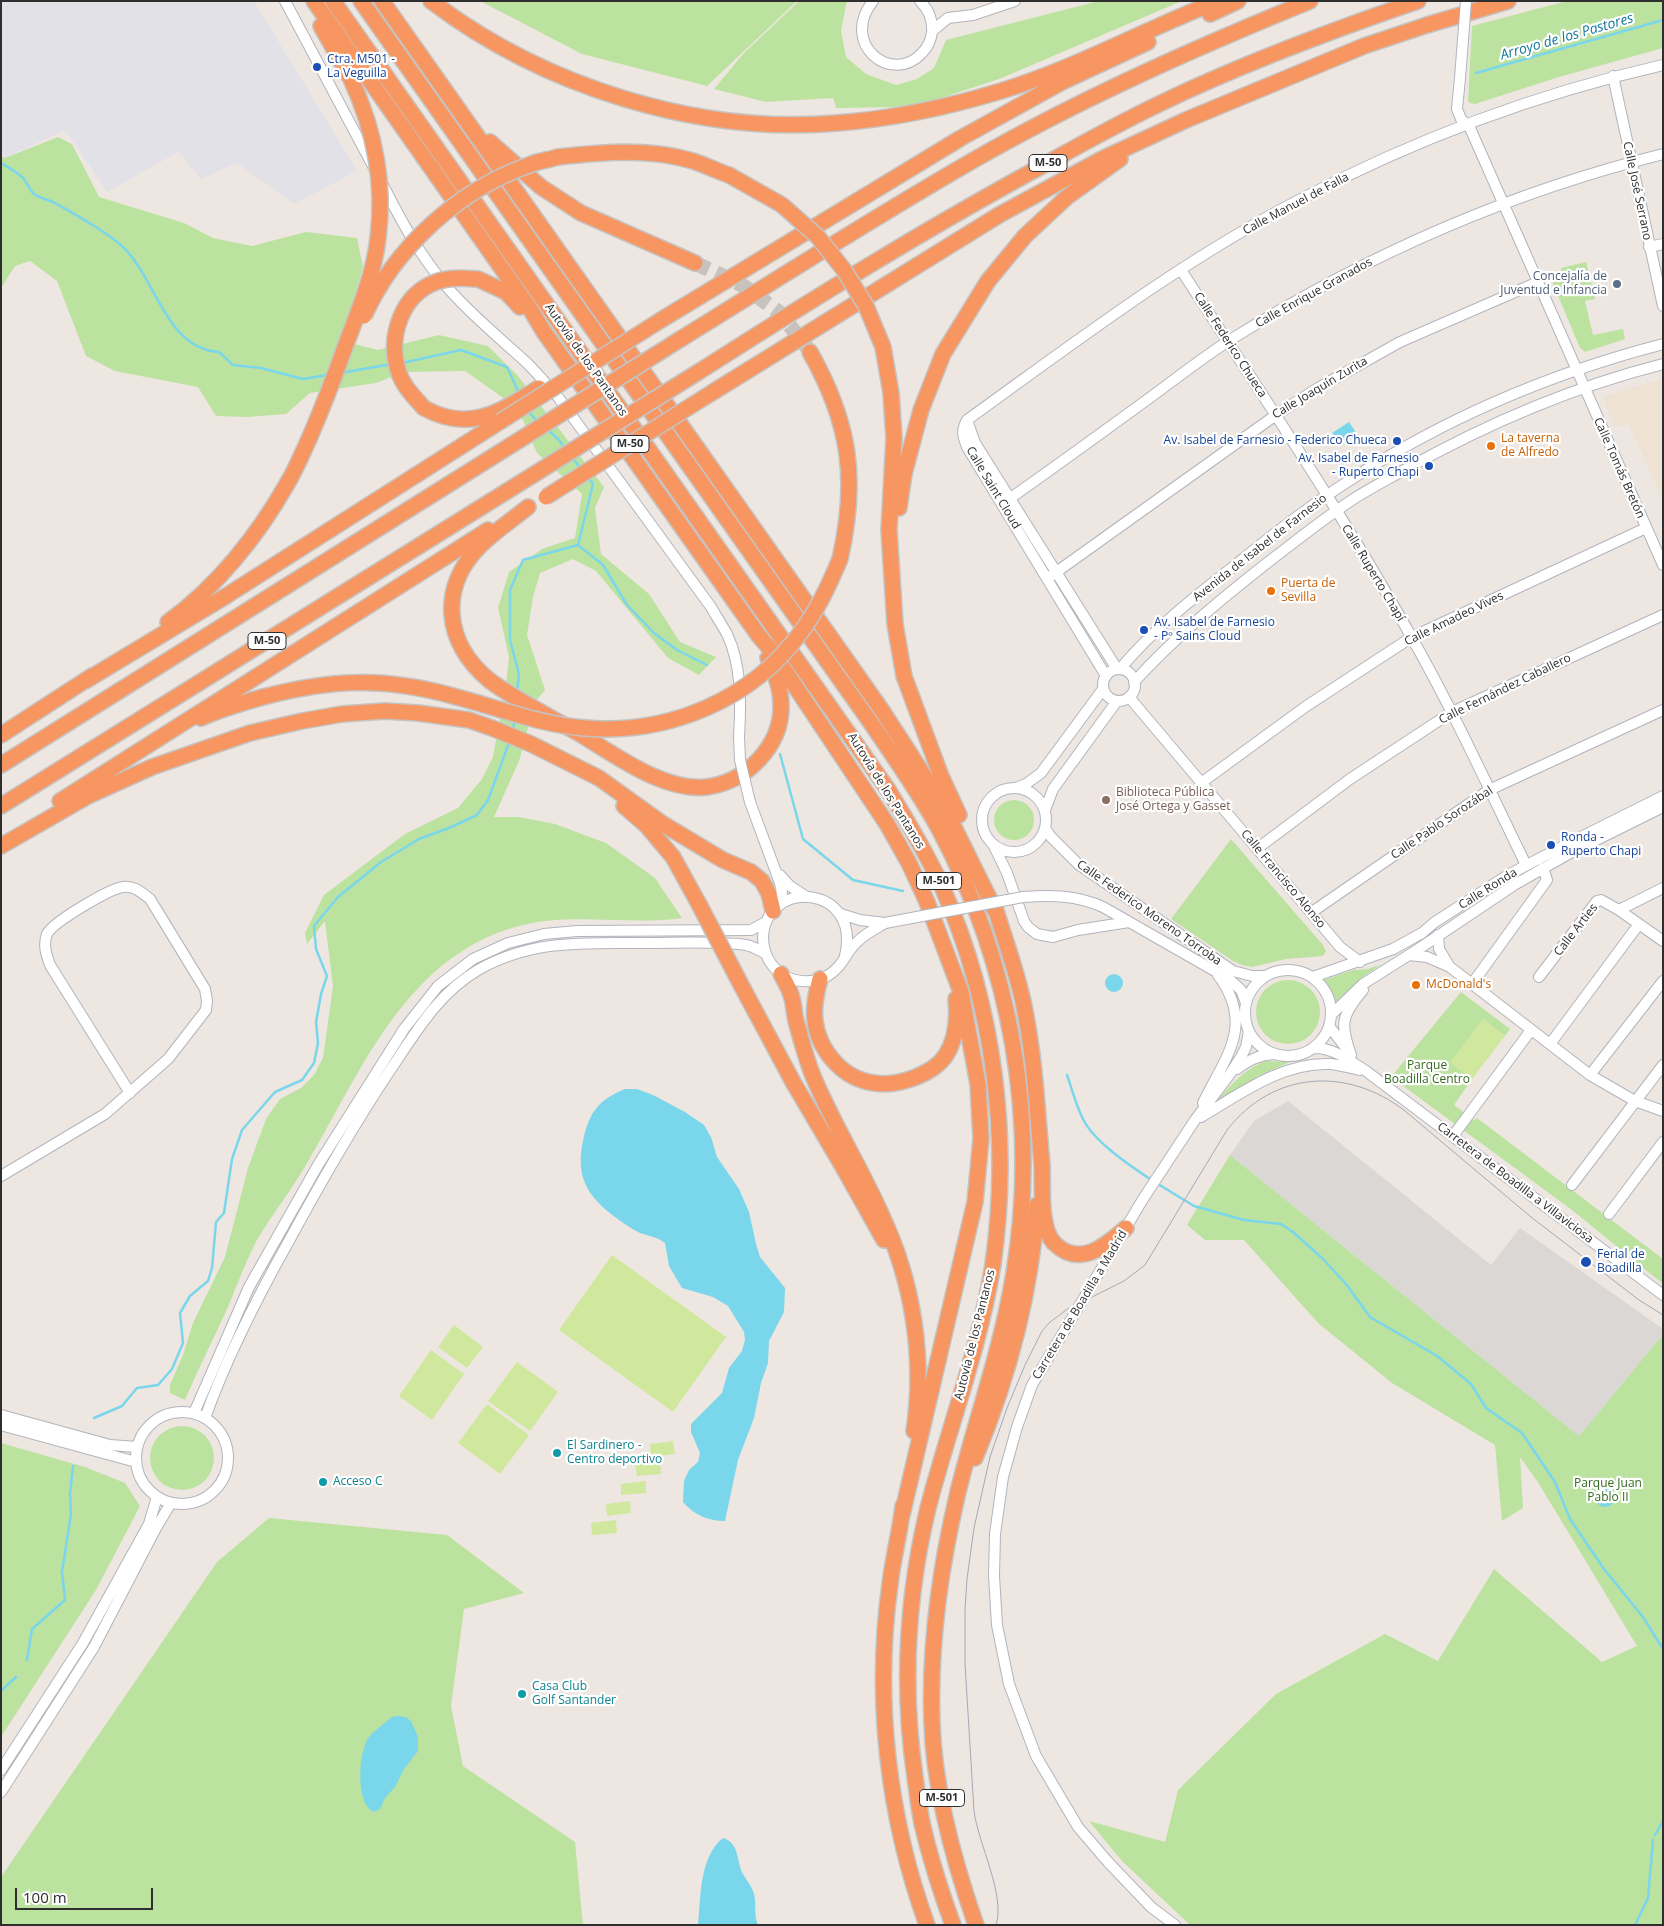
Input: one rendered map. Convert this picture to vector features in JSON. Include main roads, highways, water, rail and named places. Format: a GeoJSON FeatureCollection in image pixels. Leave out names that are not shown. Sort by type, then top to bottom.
{"type":"FeatureCollection","features":[{"type":"Feature","properties":{"kind":"highway"},"geometry":{"type":"LineString","coordinates":[[306,1],[361,101],[375,146],[381,209],[373,266],[358,314],[320,415]]}},
{"type":"Feature","properties":{"kind":"highway"},"geometry":{"type":"LineString","coordinates":[[314,1],[529,307],[544,332],[808,704],[888,824],[927,902],[961,992],[978,1084],[981,1139],[975,1202],[902,1515]]}},
{"type":"Feature","properties":{"kind":"highway","name":"Autovía de los Pantanos"},"geometry":{"type":"LineString","coordinates":[[333,1],[889,791],[919,842],[943,890],[967,955],[982,1006],[994,1070],[999,1142],[999,1201],[992,1265],[978,1329],[928,1510],[916,1572],[909,1638],[907,1698],[912,1758],[922,1821],[941,1890],[953,1925]]}},
{"type":"Feature","properties":{"kind":"highway","name":"Autovía de los Pantanos"},"geometry":{"type":"LineString","coordinates":[[361,1],[871,723],[939,828],[963,879],[988,946],[1004,997],[1018,1068],[1024,1144],[1022,1202],[1014,1272],[1001,1334],[958,1493],[938,1594],[932,1668],[932,1724],[944,1813],[962,1884],[976,1925]]}},
{"type":"Feature","properties":{"kind":"highway"},"geometry":{"type":"LineString","coordinates":[[382,1],[881,709],[943,804],[996,912]]}},
{"type":"Feature","properties":{"kind":"highway"},"geometry":{"type":"LineString","coordinates":[[431,1],[480,34],[516,54],[576,82],[622,98],[680,113],[738,122],[835,124],[891,117],[950,105],[1003,90],[1059,70],[1218,1]]}},
{"type":"Feature","properties":{"kind":"highway"},"geometry":{"type":"LineString","coordinates":[[1,736],[85,681],[226,596],[661,320],[961,138],[1064,81],[1238,1]]}},
{"type":"Feature","properties":{"kind":"highway","name":"M-50"},"geometry":{"type":"LineString","coordinates":[[1,765],[809,259],[973,161],[1091,99],[1229,34],[1310,1]]}},
{"type":"Feature","properties":{"kind":"highway","name":"M-50"},"geometry":{"type":"LineString","coordinates":[[1,806],[827,290],[989,195],[1157,104],[1240,68],[1356,22],[1418,1]]}},
{"type":"Feature","properties":{"kind":"highway"},"geometry":{"type":"LineString","coordinates":[[892,578],[904,474],[920,410],[944,354],[988,281],[1025,236],[1067,197],[1106,168],[1186,120],[1364,46],[1426,25],[1508,1]]}},
{"type":"Feature","properties":{"kind":"highway"},"geometry":{"type":"LineString","coordinates":[[438,79],[492,144],[542,187],[582,213],[695,263]]}},
{"type":"Feature","properties":{"kind":"highway","name":"M-50"},"geometry":{"type":"LineString","coordinates":[[1,838],[160,738],[268,667],[498,524],[546,497],[999,215],[1102,159],[1186,120]]}},
{"type":"Feature","properties":{"kind":"highway"},"geometry":{"type":"LineString","coordinates":[[85,681],[175,617],[217,579],[259,529],[288,483],[366,312],[379,289],[411,245],[466,197],[503,176],[530,165],[558,157],[601,152],[659,154],[692,161],[729,175],[782,205],[818,237],[844,270],[866,306],[883,347],[892,393],[894,438],[889,530],[895,624],[904,676],[941,776],[988,884],[1014,965],[1032,1049],[1037,1094],[1045,1222],[1049,1236],[1054,1243],[1062,1249],[1076,1254],[1087,1254],[1101,1249],[1126,1228]]}},
{"type":"Feature","properties":{"kind":"highway"},"geometry":{"type":"LineString","coordinates":[[544,332],[506,292],[478,279],[456,277],[435,282],[416,295],[403,311],[396,330],[395,351],[398,371],[409,392],[424,408],[446,417],[463,419],[482,417],[503,410],[631,332],[661,320]]}},
{"type":"Feature","properties":{"kind":"highway"},"geometry":{"type":"LineString","coordinates":[[160,738],[209,714],[244,702],[294,689],[331,683],[383,683],[425,688],[548,723],[586,728],[627,729],[649,727],[695,713],[739,690],[765,671],[801,633],[819,604],[840,559],[847,529],[850,467],[845,437],[837,407],[810,352]]}},
{"type":"Feature","properties":{"kind":"highway"},"geometry":{"type":"LineString","coordinates":[[528,508],[480,546],[469,558],[455,590],[452,604],[454,628],[460,645],[474,666],[492,682],[652,776],[681,785],[706,787],[731,781],[755,766],[777,730],[782,706],[778,680],[759,636]]}},
{"type":"Feature","properties":{"kind":"highway"},"geometry":{"type":"LineString","coordinates":[[1,846],[88,796],[152,767],[250,733],[342,714],[385,711],[418,713],[469,720],[531,744],[599,778],[664,824],[722,860],[751,872],[762,881],[770,894],[773,913]]}},
{"type":"Feature","properties":{"kind":"highway"},"geometry":{"type":"LineString","coordinates":[[576,767],[646,825],[673,857],[793,1082],[883,1239],[913,1319]]}},
{"type":"Feature","properties":{"kind":"highway"},"geometry":{"type":"LineString","coordinates":[[820,980],[814,1006],[815,1022],[822,1044],[833,1062],[845,1072],[860,1080],[874,1084],[898,1083],[917,1077],[945,1056],[955,1031],[957,1011],[952,971]]}},
{"type":"Feature","properties":{"kind":"highway"},"geometry":{"type":"LineString","coordinates":[[782,974],[792,995],[796,1020],[812,1073],[831,1117],[883,1216],[902,1264],[913,1319],[918,1356],[917,1400],[902,1515],[890,1585],[885,1646],[885,1696],[887,1760],[898,1827],[917,1898],[927,1925]]}},
{"type":"Feature","properties":{"kind":"highway"},"geometry":{"type":"LineString","coordinates":[[958,1493],[965,1484],[994,1412],[1017,1337],[1030,1277],[1041,1154]]}},
{"type":"Feature","properties":{"kind":"water"},"geometry":{"type":"Polygon","coordinates":[[[1349,422],[1357,434],[1340,445],[1332,433],[1349,422]]]}},
{"type":"Feature","properties":{"kind":"water"},"geometry":{"type":"Polygon","coordinates":[[[1114,974],[1120,977],[1123,983],[1120,989],[1114,992],[1108,989],[1105,983],[1108,977],[1114,974]]]}},
{"type":"Feature","properties":{"kind":"water"},"geometry":{"type":"Polygon","coordinates":[[[625,1089],[637,1089],[653,1095],[685,1112],[704,1125],[711,1137],[717,1157],[739,1189],[749,1212],[760,1257],[785,1288],[784,1312],[769,1341],[768,1363],[761,1383],[754,1418],[738,1460],[725,1521],[713,1520],[702,1516],[687,1507],[683,1502],[684,1481],[689,1470],[698,1462],[700,1453],[691,1432],[691,1424],[722,1393],[729,1368],[742,1351],[745,1340],[744,1332],[728,1306],[713,1297],[682,1288],[669,1266],[665,1243],[640,1233],[611,1214],[593,1197],[581,1170],[584,1136],[593,1113],[602,1102],[625,1089]]]}},
{"type":"Feature","properties":{"kind":"water"},"geometry":{"type":"Polygon","coordinates":[[[1605,1487],[1612,1490],[1615,1497],[1612,1504],[1605,1507],[1598,1504],[1595,1497],[1598,1490],[1605,1487]]]}},
{"type":"Feature","properties":{"kind":"water"},"geometry":{"type":"Polygon","coordinates":[[[392,1717],[406,1717],[411,1721],[418,1737],[418,1751],[404,1769],[395,1787],[385,1798],[380,1809],[374,1812],[368,1807],[361,1789],[362,1754],[369,1737],[392,1717]]]}},
{"type":"Feature","properties":{"kind":"water"},"geometry":{"type":"Polygon","coordinates":[[[723,1838],[728,1840],[735,1848],[743,1874],[751,1886],[755,1898],[758,1925],[698,1925],[705,1866],[715,1846],[723,1838]]]}},
{"type":"Feature","properties":{"kind":"waterway","name":"Arroyo de los Pastores"},"geometry":{"type":"LineString","coordinates":[[1476,73],[1663,20]]}},
{"type":"Feature","properties":{"kind":"waterway"},"geometry":{"type":"LineString","coordinates":[[1,163],[23,178],[34,194],[55,203],[82,219],[125,249],[146,279],[164,312],[187,339],[201,348],[219,352],[233,365],[261,368],[303,379],[328,375]]}},
{"type":"Feature","properties":{"kind":"waterway"},"geometry":{"type":"LineString","coordinates":[[402,363],[461,350],[507,367],[520,395]]}},
{"type":"Feature","properties":{"kind":"waterway"},"geometry":{"type":"LineString","coordinates":[[341,373],[392,364]]}},
{"type":"Feature","properties":{"kind":"waterway"},"geometry":{"type":"LineString","coordinates":[[528,411],[537,421]]}},
{"type":"Feature","properties":{"kind":"waterway"},"geometry":{"type":"LineString","coordinates":[[547,429],[566,449]]}},
{"type":"Feature","properties":{"kind":"waterway"},"geometry":{"type":"LineString","coordinates":[[572,457],[581,469]]}},
{"type":"Feature","properties":{"kind":"waterway"},"geometry":{"type":"LineString","coordinates":[[588,477],[593,484],[578,545],[603,565],[627,605],[654,633],[677,650],[707,665]]}},
{"type":"Feature","properties":{"kind":"waterway"},"geometry":{"type":"LineString","coordinates":[[517,693],[519,674],[510,640],[510,590],[523,560],[578,545]]}},
{"type":"Feature","properties":{"kind":"waterway"},"geometry":{"type":"LineString","coordinates":[[512,730],[516,719]]}},
{"type":"Feature","properties":{"kind":"waterway"},"geometry":{"type":"LineString","coordinates":[[94,1418],[122,1406],[137,1388],[158,1385],[172,1369],[183,1343],[180,1313],[190,1296],[208,1281],[212,1268],[216,1222],[224,1213],[232,1159],[242,1130],[275,1092],[302,1080],[314,1063],[318,1043],[316,1022],[321,994],[327,976],[316,949],[314,926],[338,897],[381,862],[419,839],[477,815],[488,800],[510,740]]}},
{"type":"Feature","properties":{"kind":"waterway"},"geometry":{"type":"LineString","coordinates":[[780,754],[803,839],[853,880],[903,891]]}},
{"type":"Feature","properties":{"kind":"waterway"},"geometry":{"type":"LineString","coordinates":[[1067,1075],[1078,1108],[1088,1128],[1104,1145],[1153,1181]]}},
{"type":"Feature","properties":{"kind":"waterway"},"geometry":{"type":"LineString","coordinates":[[1158,1184],[1194,1206],[1244,1220],[1281,1224],[1293,1232],[1322,1258],[1346,1284],[1370,1317],[1437,1356],[1471,1384],[1486,1408],[1522,1433],[1555,1482],[1570,1519],[1604,1569],[1643,1617],[1663,1649]]}},
{"type":"Feature","properties":{"kind":"waterway"},"geometry":{"type":"LineString","coordinates":[[27,1660],[32,1629],[65,1600],[62,1572],[71,1514],[70,1494],[73,1466]]}},
{"type":"Feature","properties":{"kind":"waterway"},"geometry":{"type":"LineString","coordinates":[[1,1691],[16,1677]]}},
{"type":"Feature","properties":{"kind":"waterway"},"geometry":{"type":"LineString","coordinates":[[1655,1835],[1663,1821]]}},
{"type":"Feature","properties":{"kind":"waterway"},"geometry":{"type":"LineString","coordinates":[[1635,1925],[1648,1898],[1653,1840]]}},
{"type":"Feature","properties":{"kind":"tunnel"},"geometry":{"type":"LineString","coordinates":[[695,263],[742,285],[780,313],[808,349]]}},
{"type":"Feature","properties":{"kind":"tram line"},"geometry":{"type":"LineString","coordinates":[[996,1925],[998,1913],[997,1899],[974,1811],[965,1664],[967,1579],[974,1528],[990,1457],[1007,1408],[1042,1331],[1066,1310],[1124,1281],[1145,1265],[1227,1130],[1245,1110],[1266,1096],[1288,1086],[1311,1082],[1335,1082],[1359,1087],[1383,1096],[1405,1111],[1531,1217],[1639,1300],[1663,1315]]}},
{"type":"Feature","properties":{"kind":"place","name":"Ctra. M501 - La Veguilla"},"geometry":{"type":"Point","coordinates":[317,67]}},
{"type":"Feature","properties":{"kind":"place","name":"Concejalía de Juventud e Infancia"},"geometry":{"type":"Point","coordinates":[1617,284]}},
{"type":"Feature","properties":{"kind":"place","name":"Av. Isabel de Farnesio - Federico Chueca"},"geometry":{"type":"Point","coordinates":[1397,441]}},
{"type":"Feature","properties":{"kind":"place","name":"La taverna de Alfredo"},"geometry":{"type":"Point","coordinates":[1491,446]}},
{"type":"Feature","properties":{"kind":"place","name":"Av. Isabel de Farnesio - Ruperto Chapi"},"geometry":{"type":"Point","coordinates":[1429,466]}},
{"type":"Feature","properties":{"kind":"place","name":"Puerta de Sevilla"},"geometry":{"type":"Point","coordinates":[1271,591]}},
{"type":"Feature","properties":{"kind":"place","name":"Av. Isabel de Farnesio - Pº Sains Cloud"},"geometry":{"type":"Point","coordinates":[1144,630]}},
{"type":"Feature","properties":{"kind":"place","name":"Biblioteca Pública José Ortega y Gasset"},"geometry":{"type":"Point","coordinates":[1106,800]}},
{"type":"Feature","properties":{"kind":"place","name":"Ronda - Ruperto Chapi"},"geometry":{"type":"Point","coordinates":[1551,845]}},
{"type":"Feature","properties":{"kind":"place","name":"McDonald's"},"geometry":{"type":"Point","coordinates":[1416,985]}},
{"type":"Feature","properties":{"kind":"place","name":"Ferial de Boadilla"},"geometry":{"type":"Point","coordinates":[1586,1262]}},
{"type":"Feature","properties":{"kind":"place","name":"El Sardinero - Centro deportivo"},"geometry":{"type":"Point","coordinates":[557,1453]}},
{"type":"Feature","properties":{"kind":"place","name":"Acceso C"},"geometry":{"type":"Point","coordinates":[323,1482]}},
{"type":"Feature","properties":{"kind":"place","name":"Casa Club Golf Santander"},"geometry":{"type":"Point","coordinates":[522,1694]}},
{"type":"Feature","properties":{"kind":"park label","name":"Parque Boadilla Centro"},"geometry":{"type":"Point","coordinates":[1427,1073]}},
{"type":"Feature","properties":{"kind":"park label","name":"Parque Juan Pablo II"},"geometry":{"type":"Point","coordinates":[1608,1491]}}]}
